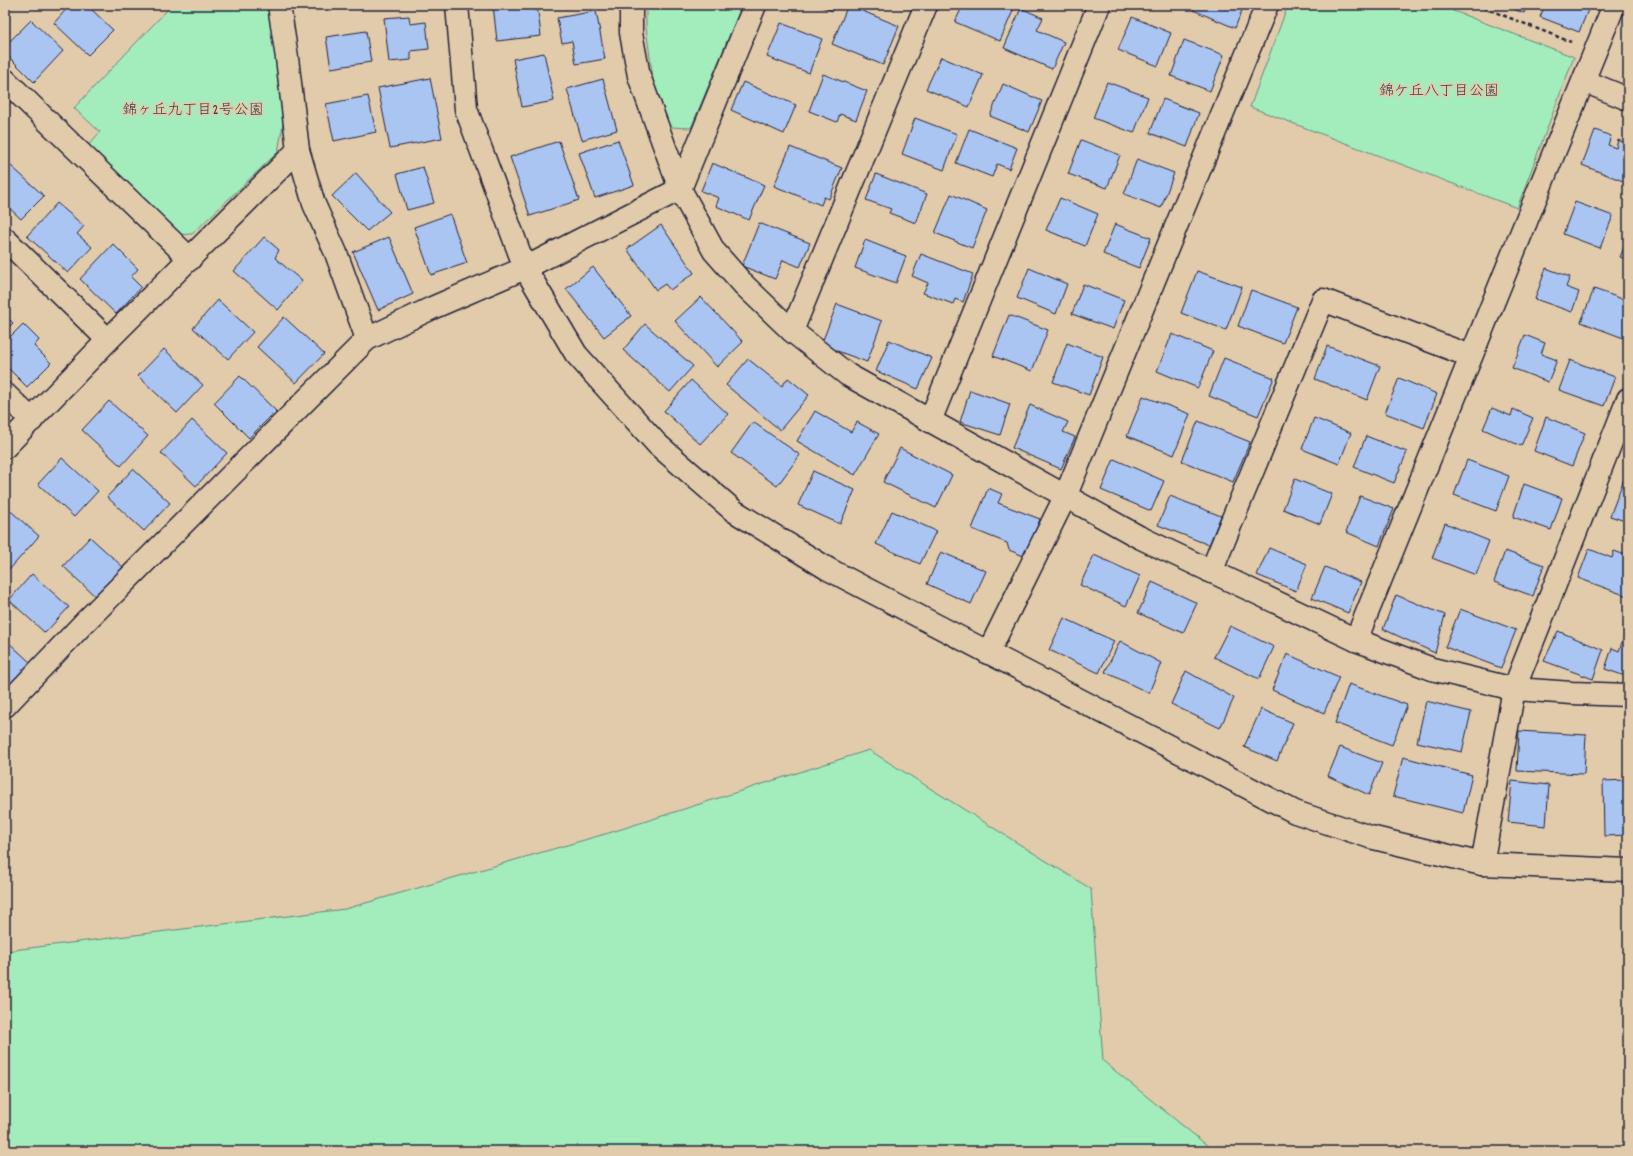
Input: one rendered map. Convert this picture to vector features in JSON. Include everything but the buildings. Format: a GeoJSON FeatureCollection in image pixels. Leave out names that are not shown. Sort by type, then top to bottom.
{"type":"FeatureCollection","features":[{"type":"Feature","properties":{"kind":"street"},"geometry":{"type":"LineString","coordinates":[[279,5],[298,150],[314,204],[336,253],[367,339]]}},
{"type":"Feature","properties":{"kind":"street"},"geometry":{"type":"LineString","coordinates":[[457,5],[466,109],[525,268],[576,354],[656,444],[734,511],[828,569],[988,654],[1295,812],[1370,837],[1482,864],[1628,870]]}},
{"type":"Feature","properties":{"kind":"street"},"geometry":{"type":"LineString","coordinates":[[631,5],[631,33],[639,76],[680,189],[714,250],[744,285],[792,331],[848,375],[1139,537],[1356,640],[1432,669],[1514,689],[1572,694],[1628,694]]}},
{"type":"Feature","properties":{"kind":"street"},"geometry":{"type":"LineString","coordinates":[[5,706],[84,622],[367,339],[432,308],[525,268],[680,189],[755,5]]}},
{"type":"Feature","properties":{"kind":"street"},"geometry":{"type":"LineString","coordinates":[[792,331],[926,5]]}},
{"type":"Feature","properties":{"kind":"street"},"geometry":{"type":"LineString","coordinates":[[930,422],[1099,5]]}},
{"type":"Feature","properties":{"kind":"street"},"geometry":{"type":"LineString","coordinates":[[988,654],[1065,497],[1267,5]]}},
{"type":"Feature","properties":{"kind":"street"},"geometry":{"type":"LineString","coordinates":[[1356,640],[1470,356],[1614,5]]}},
{"type":"Feature","properties":{"kind":"street"},"geometry":{"type":"LineString","coordinates":[[5,80],[190,259]]}},
{"type":"Feature","properties":{"kind":"street"},"geometry":{"type":"LineString","coordinates":[[1584,81],[1628,99]]}},
{"type":"Feature","properties":{"kind":"street"},"geometry":{"type":"LineString","coordinates":[[5,447],[108,340],[298,150]]}},
{"type":"Feature","properties":{"kind":"street"},"geometry":{"type":"LineString","coordinates":[[5,239],[108,340]]}},
{"type":"Feature","properties":{"kind":"street"},"geometry":{"type":"LineString","coordinates":[[1211,572],[1323,300],[1470,356]]}},
{"type":"Feature","properties":{"kind":"street"},"geometry":{"type":"LineString","coordinates":[[5,394],[32,420]]}},
{"type":"Feature","properties":{"kind":"street"},"geometry":{"type":"LineString","coordinates":[[1482,864],[1514,689],[1628,399]]}},
{"type":"Feature","properties":{"kind":"path"},"geometry":{"type":"LineString","coordinates":[[1477,5],[1596,51]]}},
{"type":"Feature","properties":{"kind":"green space","name":"錦ヶ丘九丁目2号公園"},"geometry":{"type":"Polygon","coordinates":[[[172,5],[268,5],[270,7],[283,124],[278,152],[192,234],[174,235],[86,148],[100,132],[74,108],[172,5]]]}},
{"type":"Feature","properties":{"kind":"green space"},"geometry":{"type":"Polygon","coordinates":[[[646,5],[742,5],[691,128],[670,127],[653,80],[646,27],[646,5]]]}},
{"type":"Feature","properties":{"kind":"green space","name":"錦ケ丘八丁目公園"},"geometry":{"type":"Polygon","coordinates":[[[1288,5],[1438,5],[1574,57],[1517,208],[1250,107],[1288,5]]]}},
{"type":"Feature","properties":{"kind":"green space"},"geometry":{"type":"Polygon","coordinates":[[[869,750],[1091,889],[1103,1061],[1214,1151],[5,1151],[5,951],[345,909],[612,832],[869,750]]]}}]}
